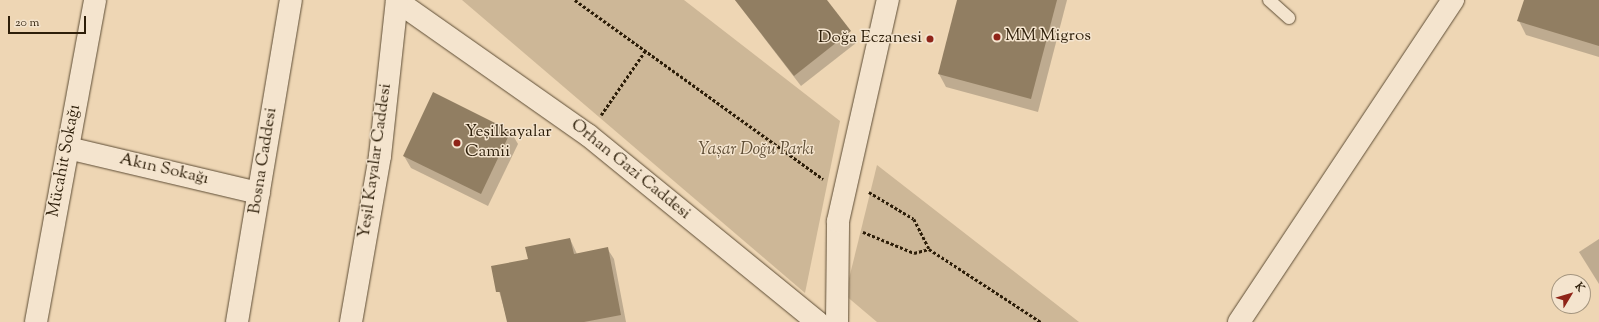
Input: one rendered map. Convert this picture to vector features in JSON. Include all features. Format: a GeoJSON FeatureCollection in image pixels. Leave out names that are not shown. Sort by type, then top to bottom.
{"type":"FeatureCollection","features":[{"type":"Feature","properties":{"kind":"street","name":"Mücahit Sokağı"},"geometry":{"type":"LineString","coordinates":[[36,322],[95,0]]}},
{"type":"Feature","properties":{"kind":"street","name":"Bosna Caddesi"},"geometry":{"type":"LineString","coordinates":[[237,322],[291,0]]}},
{"type":"Feature","properties":{"kind":"street","name":"Orhan Gazi Caddesi"},"geometry":{"type":"LineString","coordinates":[[397,0],[588,135],[817,322]]}},
{"type":"Feature","properties":{"kind":"street","name":"Yeşil Kayalar Caddesi"},"geometry":{"type":"LineString","coordinates":[[351,322],[380,156],[397,0]]}},
{"type":"Feature","properties":{"kind":"street"},"geometry":{"type":"LineString","coordinates":[[838,322],[838,221],[888,0]]}},
{"type":"Feature","properties":{"kind":"street"},"geometry":{"type":"LineString","coordinates":[[1239,322],[1381,105],[1454,0]]}},
{"type":"Feature","properties":{"kind":"street","name":"Akın Sokağı"},"geometry":{"type":"LineString","coordinates":[[68,148],[259,193]]}},
{"type":"Feature","properties":{"kind":"lane"},"geometry":{"type":"LineString","coordinates":[[1269,0],[1289,18]]}},
{"type":"Feature","properties":{"kind":"path"},"geometry":{"type":"LineString","coordinates":[[575,0],[645,51],[846,187],[914,219],[929,249],[1041,322]]}},
{"type":"Feature","properties":{"kind":"path"},"geometry":{"type":"LineString","coordinates":[[588,135],[645,51]]}},
{"type":"Feature","properties":{"kind":"path"},"geometry":{"type":"LineString","coordinates":[[838,221],[914,253],[929,249]]}},
{"type":"Feature","properties":{"kind":"green space","name":"Yaşar Doğu Parkı"},"geometry":{"type":"Polygon","coordinates":[[[462,0],[684,0],[840,121],[805,293],[462,0]]]}},
{"type":"Feature","properties":{"kind":"green space"},"geometry":{"type":"Polygon","coordinates":[[[877,165],[1079,322],[877,322],[845,295],[877,165]]]}},
{"type":"Feature","properties":{"kind":"building"},"geometry":{"type":"Polygon","coordinates":[[[735,0],[827,0],[851,31],[794,76],[735,0]]]}},
{"type":"Feature","properties":{"kind":"building","name":"MM Migros"},"geometry":{"type":"Polygon","coordinates":[[[957,0],[1057,0],[1031,99],[938,74],[957,0]]]}},
{"type":"Feature","properties":{"kind":"building"},"geometry":{"type":"Polygon","coordinates":[[[1524,0],[1599,0],[1599,46],[1517,21],[1524,0]]]}},
{"type":"Feature","properties":{"kind":"building","name":"Yeşilkayalar Camii"},"geometry":{"type":"Polygon","coordinates":[[[433,92],[511,131],[481,194],[403,156],[433,92]]]}},
{"type":"Feature","properties":{"kind":"building"},"geometry":{"type":"Polygon","coordinates":[[[570,238],[574,254],[608,247],[621,315],[584,322],[507,322],[500,292],[496,292],[491,266],[528,259],[525,247],[570,238]]]}},
{"type":"Feature","properties":{"kind":"place","name":"MM Migros"},"geometry":{"type":"Point","coordinates":[997,37]}},
{"type":"Feature","properties":{"kind":"place","name":"Doğa Eczanesi"},"geometry":{"type":"Point","coordinates":[930,39]}},
{"type":"Feature","properties":{"kind":"place","name":"Yeşilkayalar Camii"},"geometry":{"type":"Point","coordinates":[457,143]}}]}
